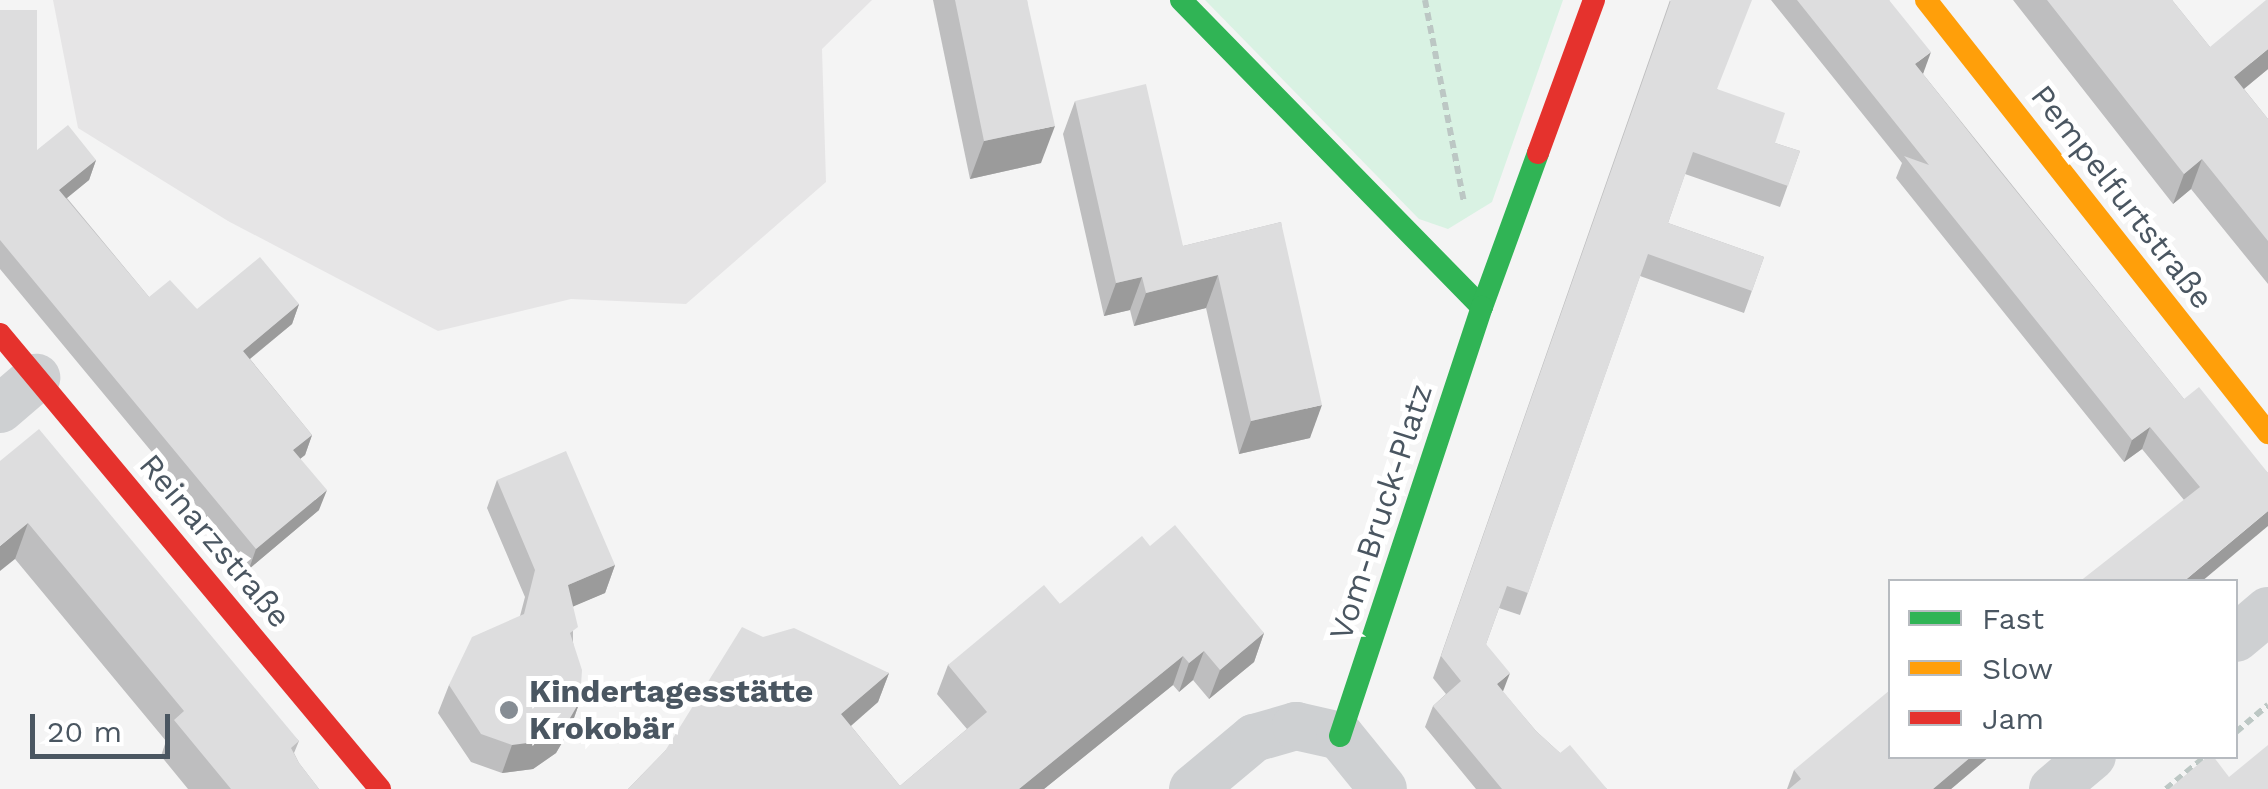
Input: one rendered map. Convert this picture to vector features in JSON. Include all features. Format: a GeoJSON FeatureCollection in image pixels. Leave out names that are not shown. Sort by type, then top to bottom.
{"type":"FeatureCollection","features":[{"type":"Feature","properties":{"kind":"street"},"geometry":{"type":"LineString","coordinates":[[1181,0],[1482,307]]}},
{"type":"Feature","properties":{"kind":"street","name":"Vom-Bruck-Platz"},"geometry":{"type":"LineString","coordinates":[[1340,736],[1482,307],[1594,0]]}},
{"type":"Feature","properties":{"kind":"street","name":"Pempelfurtstraße"},"geometry":{"type":"LineString","coordinates":[[1926,0],[2268,433]]}},
{"type":"Feature","properties":{"kind":"street","name":"Reinarzstraße"},"geometry":{"type":"LineString","coordinates":[[0,334],[380,789]]}},
{"type":"Feature","properties":{"kind":"street"},"geometry":{"type":"LineString","coordinates":[[0,409],[36,378]]}},
{"type":"Feature","properties":{"kind":"street"},"geometry":{"type":"LineString","coordinates":[[2238,636],[2268,611]]}},
{"type":"Feature","properties":{"kind":"street"},"geometry":{"type":"LineString","coordinates":[[1193,789],[1254,738],[1296,726],[1340,736],[1383,789]]}},
{"type":"Feature","properties":{"kind":"street"},"geometry":{"type":"LineString","coordinates":[[2053,789],[2088,759]]}},
{"type":"Feature","properties":{"kind":"path"},"geometry":{"type":"LineString","coordinates":[[1425,0],[1468,221]]}},
{"type":"Feature","properties":{"kind":"path"},"geometry":{"type":"LineString","coordinates":[[2238,730],[2268,705]]}},
{"type":"Feature","properties":{"kind":"path"},"geometry":{"type":"LineString","coordinates":[[2166,789],[2202,759]]}},
{"type":"Feature","properties":{"kind":"shaded area"},"geometry":{"type":"Polygon","coordinates":[[[53,0],[872,0],[822,49],[826,182],[686,304],[571,299],[438,331],[228,221],[78,128],[53,0]]]}},
{"type":"Feature","properties":{"kind":"green space"},"geometry":{"type":"Polygon","coordinates":[[[1205,0],[1563,0],[1492,202],[1448,229],[1419,219],[1205,0]]]}},
{"type":"Feature","properties":{"kind":"building"},"geometry":{"type":"Polygon","coordinates":[[[955,0],[1027,0],[1055,126],[984,141],[955,0]]]}},
{"type":"Feature","properties":{"kind":"building"},"geometry":{"type":"Polygon","coordinates":[[[1671,0],[1752,0],[1717,89],[1785,113],[1775,143],[1800,151],[1788,186],[1693,152],[1668,223],[1764,257],[1752,291],[1648,254],[1528,593],[1507,586],[1486,644],[1510,673],[1497,684],[1536,731],[1560,753],[1570,745],[1607,789],[1502,789],[1433,706],[1461,681],[1441,656],[1671,0]]]}},
{"type":"Feature","properties":{"kind":"building"},"geometry":{"type":"Polygon","coordinates":[[[1797,0],[1889,0],[1931,52],[1915,64],[1991,160],[2184,399],[2199,387],[2268,473],[2268,511],[2187,579],[2083,579],[2200,487],[2150,427],[2132,440],[1904,156],[1929,165],[1797,0]]]}},
{"type":"Feature","properties":{"kind":"building"},"geometry":{"type":"Polygon","coordinates":[[[2047,0],[2172,0],[2210,47],[2268,0],[2268,49],[2234,77],[2268,119],[2268,241],[2202,159],[2184,174],[2047,0]]]}},
{"type":"Feature","properties":{"kind":"building"},"geometry":{"type":"Polygon","coordinates":[[[0,10],[37,10],[37,150],[68,125],[96,160],[59,190],[149,297],[170,280],[197,309],[260,257],[299,304],[243,351],[312,435],[293,450],[327,490],[256,549],[0,240],[0,10]]]}},
{"type":"Feature","properties":{"kind":"building"},"geometry":{"type":"Polygon","coordinates":[[[1146,84],[1183,246],[1281,222],[1322,405],[1251,421],[1218,275],[1146,293],[1142,277],[1116,283],[1075,101],[1146,84]]]}},
{"type":"Feature","properties":{"kind":"building"},"geometry":{"type":"Polygon","coordinates":[[[39,429],[299,741],[291,748],[319,789],[231,789],[174,720],[184,711],[28,523],[0,546],[0,461],[39,429]]]}},
{"type":"Feature","properties":{"kind":"building"},"geometry":{"type":"Polygon","coordinates":[[[566,451],[615,565],[568,585],[578,627],[570,633],[582,670],[580,701],[566,725],[543,741],[512,745],[481,734],[449,685],[472,637],[524,614],[535,570],[497,480],[566,451]]]}},
{"type":"Feature","properties":{"kind":"building"},"geometry":{"type":"Polygon","coordinates":[[[1175,525],[1264,633],[1220,670],[1204,651],[1189,663],[1183,656],[1019,789],[628,789],[665,751],[742,627],[763,637],[794,628],[889,673],[841,714],[900,786],[987,712],[948,665],[1044,585],[1060,604],[1142,536],[1150,546],[1175,525]]]}},
{"type":"Feature","properties":{"kind":"building"},"geometry":{"type":"Polygon","coordinates":[[[1888,692],[1888,759],[1968,759],[1933,789],[1789,789],[1801,779],[1794,770],[1888,692]]]}},
{"type":"Feature","properties":{"kind":"building"},"geometry":{"type":"Polygon","coordinates":[[[2268,745],[2268,789],[2169,789],[2204,759],[2215,759],[2229,777],[2268,745]]]}},
{"type":"Feature","properties":{"kind":"traffic: fast"},"geometry":{"type":"LineString","coordinates":[[1181,0],[1482,307],[1538,153]]}},
{"type":"Feature","properties":{"kind":"traffic: fast"},"geometry":{"type":"LineString","coordinates":[[1340,736],[1482,307]]}},
{"type":"Feature","properties":{"kind":"traffic: slow"},"geometry":{"type":"LineString","coordinates":[[1926,0],[2268,433]]}},
{"type":"Feature","properties":{"kind":"traffic: jam"},"geometry":{"type":"LineString","coordinates":[[1538,153],[1594,0]]}},
{"type":"Feature","properties":{"kind":"traffic: jam"},"geometry":{"type":"LineString","coordinates":[[0,334],[380,789]]}},
{"type":"Feature","properties":{"kind":"place","name":"Kindertagesstätte Krokobär"},"geometry":{"type":"Point","coordinates":[509,710]}}]}
